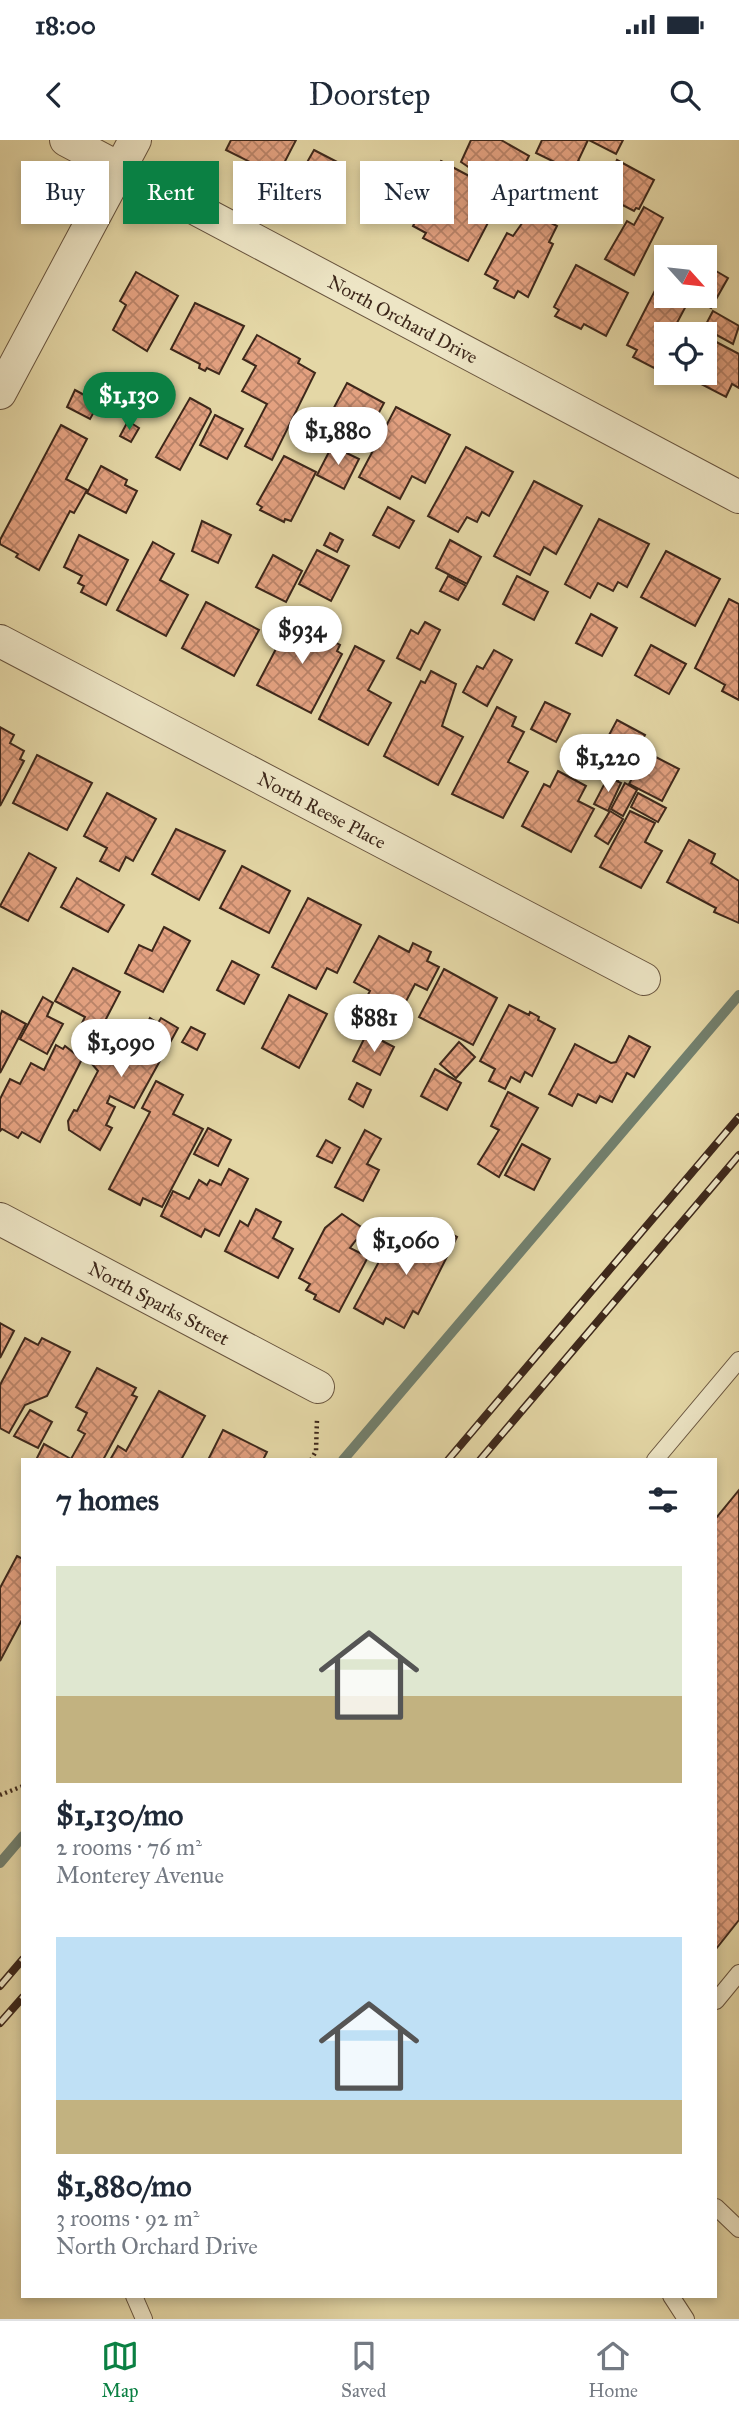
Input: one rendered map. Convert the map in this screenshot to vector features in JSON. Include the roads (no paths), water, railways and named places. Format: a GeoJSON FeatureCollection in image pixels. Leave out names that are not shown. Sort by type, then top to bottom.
{"type":"FeatureCollection","features":[{"type":"Feature","properties":{"kind":"street","name":"North Orchard Drive"},"geometry":{"type":"LineString","coordinates":[[66,140],[739,498]]}},
{"type":"Feature","properties":{"kind":"street"},"geometry":{"type":"LineString","coordinates":[[0,393],[135,140]]}},
{"type":"Feature","properties":{"kind":"street","name":"North Reese Place"},"geometry":{"type":"LineString","coordinates":[[0,640],[644,979]]}},
{"type":"Feature","properties":{"kind":"street","name":"North Sparks Street"},"geometry":{"type":"LineString","coordinates":[[0,1219],[318,1387]]}},
{"type":"Feature","properties":{"kind":"lane"},"geometry":{"type":"LineString","coordinates":[[656,1458],[739,1360]]}},
{"type":"Feature","properties":{"kind":"lane"},"geometry":{"type":"LineString","coordinates":[[717,2000],[739,1973]]}},
{"type":"Feature","properties":{"kind":"lane"},"geometry":{"type":"LineString","coordinates":[[717,2208],[739,2229]]}},
{"type":"Feature","properties":{"kind":"lane"},"geometry":{"type":"LineString","coordinates":[[135,2298],[144,2319]]}},
{"type":"Feature","properties":{"kind":"lane"},"geometry":{"type":"LineString","coordinates":[[672,2298],[686,2319]]}},
{"type":"Feature","properties":{"kind":"waterway"},"geometry":{"type":"LineString","coordinates":[[345,1458],[739,995]]}},
{"type":"Feature","properties":{"kind":"waterway"},"geometry":{"type":"LineString","coordinates":[[0,1863],[21,1838]]}},
{"type":"Feature","properties":{"kind":"railway"},"geometry":{"type":"LineString","coordinates":[[450,1458],[739,1117]]}},
{"type":"Feature","properties":{"kind":"railway"},"geometry":{"type":"LineString","coordinates":[[482,1458],[739,1155]]}},
{"type":"Feature","properties":{"kind":"railway"},"geometry":{"type":"LineString","coordinates":[[0,1986],[21,1961]]}},
{"type":"Feature","properties":{"kind":"railway"},"geometry":{"type":"LineString","coordinates":[[0,2023],[21,1999]]}}]}
